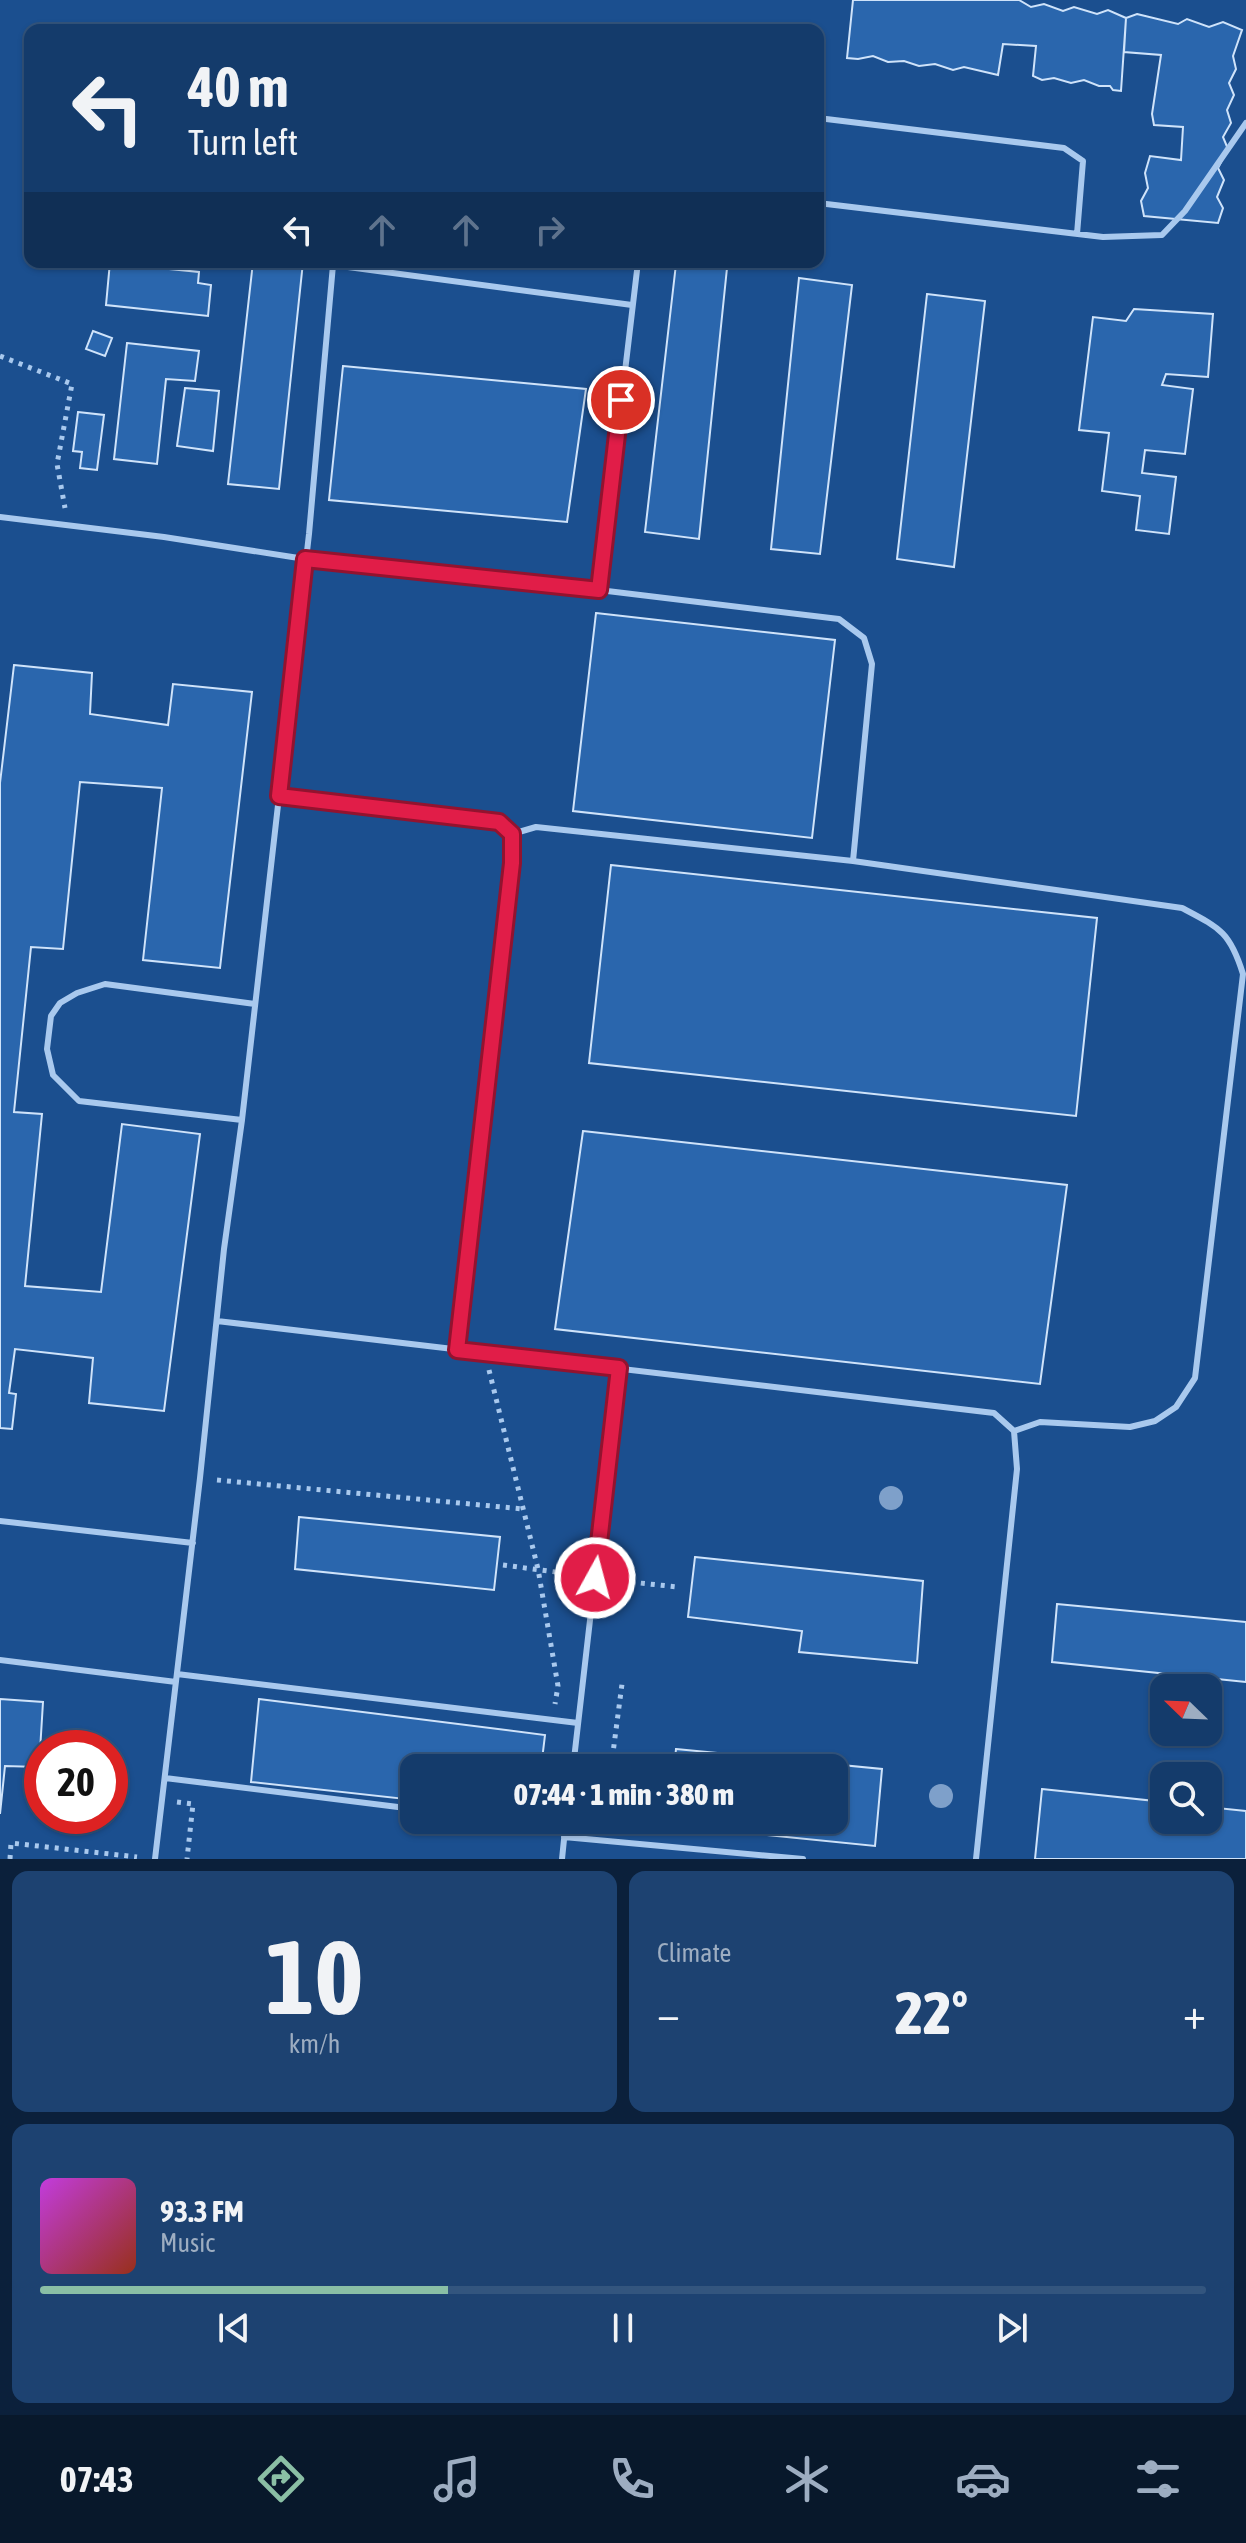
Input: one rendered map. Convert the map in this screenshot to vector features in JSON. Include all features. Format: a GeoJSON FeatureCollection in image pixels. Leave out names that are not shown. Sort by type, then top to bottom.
{"type":"FeatureCollection","features":[{"type":"Feature","properties":{"kind":"lane"},"geometry":{"type":"LineString","coordinates":[[824,119],[1064,148],[1083,161],[1077,234]]}},
{"type":"Feature","properties":{"kind":"lane"},"geometry":{"type":"LineString","coordinates":[[824,204],[1103,237],[1162,235],[1185,211],[1246,123]]}},
{"type":"Feature","properties":{"kind":"lane"},"geometry":{"type":"LineString","coordinates":[[155,1859],[309,534],[333,268]]}},
{"type":"Feature","properties":{"kind":"lane"},"geometry":{"type":"LineString","coordinates":[[355,268],[632,305]]}},
{"type":"Feature","properties":{"kind":"lane"},"geometry":{"type":"LineString","coordinates":[[599,590],[637,268]]}},
{"type":"Feature","properties":{"kind":"lane"},"geometry":{"type":"LineString","coordinates":[[0,517],[305,559],[839,619],[864,638],[872,664],[853,861]]}},
{"type":"Feature","properties":{"kind":"lane"},"geometry":{"type":"LineString","coordinates":[[279,796],[499,822],[512,834],[512,863],[457,1350]]}},
{"type":"Feature","properties":{"kind":"lane"},"geometry":{"type":"LineString","coordinates":[[512,834],[536,827],[853,861],[1182,908],[1215,925],[1235,947],[1243,974],[1195,1378],[1176,1407],[1155,1421],[1130,1427],[1040,1422],[1014,1431]]}},
{"type":"Feature","properties":{"kind":"lane"},"geometry":{"type":"LineString","coordinates":[[242,1120],[79,1101],[53,1075],[47,1049],[51,1016],[60,1003],[77,993],[105,984],[255,1004]]}},
{"type":"Feature","properties":{"kind":"lane"},"geometry":{"type":"LineString","coordinates":[[217,1321],[994,1413],[1014,1431],[1017,1469],[976,1859]]}},
{"type":"Feature","properties":{"kind":"lane"},"geometry":{"type":"LineString","coordinates":[[575,1754],[619,1368]]}},
{"type":"Feature","properties":{"kind":"lane"},"geometry":{"type":"LineString","coordinates":[[0,1521],[193,1543]]}},
{"type":"Feature","properties":{"kind":"lane"},"geometry":{"type":"LineString","coordinates":[[0,1660],[578,1723]]}},
{"type":"Feature","properties":{"kind":"lane"},"geometry":{"type":"LineString","coordinates":[[165,1778],[400,1807]]}},
{"type":"Feature","properties":{"kind":"lane"},"geometry":{"type":"LineString","coordinates":[[562,1859],[564,1834]]}},
{"type":"Feature","properties":{"kind":"lane"},"geometry":{"type":"LineString","coordinates":[[564,1837],[803,1859]]}},
{"type":"Feature","properties":{"kind":"path"},"geometry":{"type":"LineString","coordinates":[[0,356],[72,384],[57,464],[68,525]]}},
{"type":"Feature","properties":{"kind":"path"},"geometry":{"type":"LineString","coordinates":[[485,1353],[538,1569],[558,1686],[553,1720]]}},
{"type":"Feature","properties":{"kind":"path"},"geometry":{"type":"LineString","coordinates":[[200,1478],[523,1509]]}},
{"type":"Feature","properties":{"kind":"path"},"geometry":{"type":"LineString","coordinates":[[613,1754],[622,1684]]}},
{"type":"Feature","properties":{"kind":"path"},"geometry":{"type":"LineString","coordinates":[[162,1800],[193,1804],[187,1859]]}},
{"type":"Feature","properties":{"kind":"path"},"geometry":{"type":"LineString","coordinates":[[10,1859],[11,1843],[138,1857]]}},
{"type":"Feature","properties":{"kind":"building"},"geometry":{"type":"Polygon","coordinates":[[[853,0],[1019,0],[1031,7],[1044,4],[1063,11],[1074,7],[1097,14],[1108,10],[1126,18],[1121,91],[1084,80],[1071,83],[1033,76],[1036,46],[1003,44],[998,75],[964,67],[953,70],[935,64],[919,66],[904,61],[888,62],[873,56],[847,58],[853,0]]]}},
{"type":"Feature","properties":{"kind":"building"},"geometry":{"type":"Polygon","coordinates":[[[1137,14],[1178,24],[1187,19],[1209,27],[1223,22],[1242,30],[1233,56],[1236,69],[1229,83],[1234,95],[1227,110],[1231,123],[1223,137],[1228,149],[1218,168],[1224,180],[1217,197],[1223,208],[1218,223],[1144,216],[1141,201],[1148,188],[1145,173],[1150,156],[1181,160],[1183,127],[1154,125],[1152,114],[1161,55],[1124,52],[1126,18],[1137,14]]]}},
{"type":"Feature","properties":{"kind":"building"},"geometry":{"type":"Polygon","coordinates":[[[109,268],[170,268],[199,272],[198,283],[211,285],[208,316],[106,305],[109,268]]]}},
{"type":"Feature","properties":{"kind":"building"},"geometry":{"type":"Polygon","coordinates":[[[252,268],[302,268],[279,489],[228,484],[252,268]]]}},
{"type":"Feature","properties":{"kind":"building"},"geometry":{"type":"Polygon","coordinates":[[[676,268],[727,268],[699,539],[645,532],[676,268]]]}},
{"type":"Feature","properties":{"kind":"building"},"geometry":{"type":"Polygon","coordinates":[[[799,278],[852,285],[820,554],[771,549],[799,278]]]}},
{"type":"Feature","properties":{"kind":"building"},"geometry":{"type":"Polygon","coordinates":[[[927,294],[985,301],[954,567],[897,559],[927,294]]]}},
{"type":"Feature","properties":{"kind":"building"},"geometry":{"type":"Polygon","coordinates":[[[1134,309],[1213,314],[1208,377],[1166,374],[1162,385],[1193,389],[1185,454],[1145,450],[1142,473],[1176,477],[1169,534],[1136,530],[1140,496],[1102,491],[1109,433],[1079,430],[1093,317],[1126,321],[1134,309]]]}},
{"type":"Feature","properties":{"kind":"building"},"geometry":{"type":"Polygon","coordinates":[[[93,331],[112,338],[105,356],[86,349],[93,331]]]}},
{"type":"Feature","properties":{"kind":"building"},"geometry":{"type":"Polygon","coordinates":[[[127,343],[199,351],[195,381],[166,379],[157,464],[114,459],[127,343]]]}},
{"type":"Feature","properties":{"kind":"building"},"geometry":{"type":"Polygon","coordinates":[[[343,366],[586,389],[567,522],[329,500],[343,366]]]}},
{"type":"Feature","properties":{"kind":"building"},"geometry":{"type":"Polygon","coordinates":[[[185,388],[219,391],[213,451],[177,446],[185,388]]]}},
{"type":"Feature","properties":{"kind":"building"},"geometry":{"type":"Polygon","coordinates":[[[78,412],[104,415],[97,470],[80,468],[82,452],[73,451],[78,412]]]}},
{"type":"Feature","properties":{"kind":"building"},"geometry":{"type":"Polygon","coordinates":[[[596,613],[835,640],[812,838],[573,811],[596,613]]]}},
{"type":"Feature","properties":{"kind":"building"},"geometry":{"type":"Polygon","coordinates":[[[14,665],[92,673],[90,714],[168,725],[173,684],[252,692],[220,968],[143,960],[162,788],[80,782],[63,949],[31,947],[14,1112],[42,1114],[25,1286],[101,1292],[122,1124],[200,1134],[164,1411],[89,1403],[93,1358],[15,1349],[9,1393],[16,1394],[12,1429],[0,1428],[0,783],[14,665]]]}},
{"type":"Feature","properties":{"kind":"building"},"geometry":{"type":"Polygon","coordinates":[[[611,865],[1097,918],[1076,1116],[589,1063],[611,865]]]}},
{"type":"Feature","properties":{"kind":"building"},"geometry":{"type":"Polygon","coordinates":[[[583,1131],[1067,1185],[1040,1384],[555,1329],[583,1131]]]}},
{"type":"Feature","properties":{"kind":"building"},"geometry":{"type":"Polygon","coordinates":[[[299,1517],[500,1537],[494,1590],[295,1569],[299,1517]]]}},
{"type":"Feature","properties":{"kind":"building"},"geometry":{"type":"Polygon","coordinates":[[[695,1557],[923,1581],[917,1663],[799,1652],[802,1631],[688,1617],[695,1557]]]}},
{"type":"Feature","properties":{"kind":"building"},"geometry":{"type":"Polygon","coordinates":[[[1057,1604],[1246,1622],[1246,1682],[1222,1680],[1222,1674],[1168,1674],[1052,1662],[1057,1604]]]}},
{"type":"Feature","properties":{"kind":"building"},"geometry":{"type":"Polygon","coordinates":[[[0,1699],[43,1702],[41,1730],[24,1730],[24,1767],[5,1766],[0,1814],[0,1699]]]}},
{"type":"Feature","properties":{"kind":"building"},"geometry":{"type":"Polygon","coordinates":[[[259,1699],[545,1735],[543,1754],[400,1754],[400,1798],[251,1782],[259,1699]]]}},
{"type":"Feature","properties":{"kind":"building"},"geometry":{"type":"Polygon","coordinates":[[[676,1749],[728,1754],[675,1754],[676,1749]]]}},
{"type":"Feature","properties":{"kind":"building"},"geometry":{"type":"Polygon","coordinates":[[[848,1766],[882,1769],[875,1846],[757,1834],[848,1834],[848,1766]]]}},
{"type":"Feature","properties":{"kind":"building"},"geometry":{"type":"Polygon","coordinates":[[[1042,1789],[1150,1801],[1150,1834],[1222,1834],[1222,1808],[1246,1811],[1246,1859],[1035,1859],[1042,1789]]]}},
{"type":"Feature","properties":{"kind":"route"},"geometry":{"type":"LineString","coordinates":[[595,1578],[619,1368],[457,1350],[512,863],[512,834],[499,822],[279,796],[305,559],[599,590],[621,400]]}}]}
